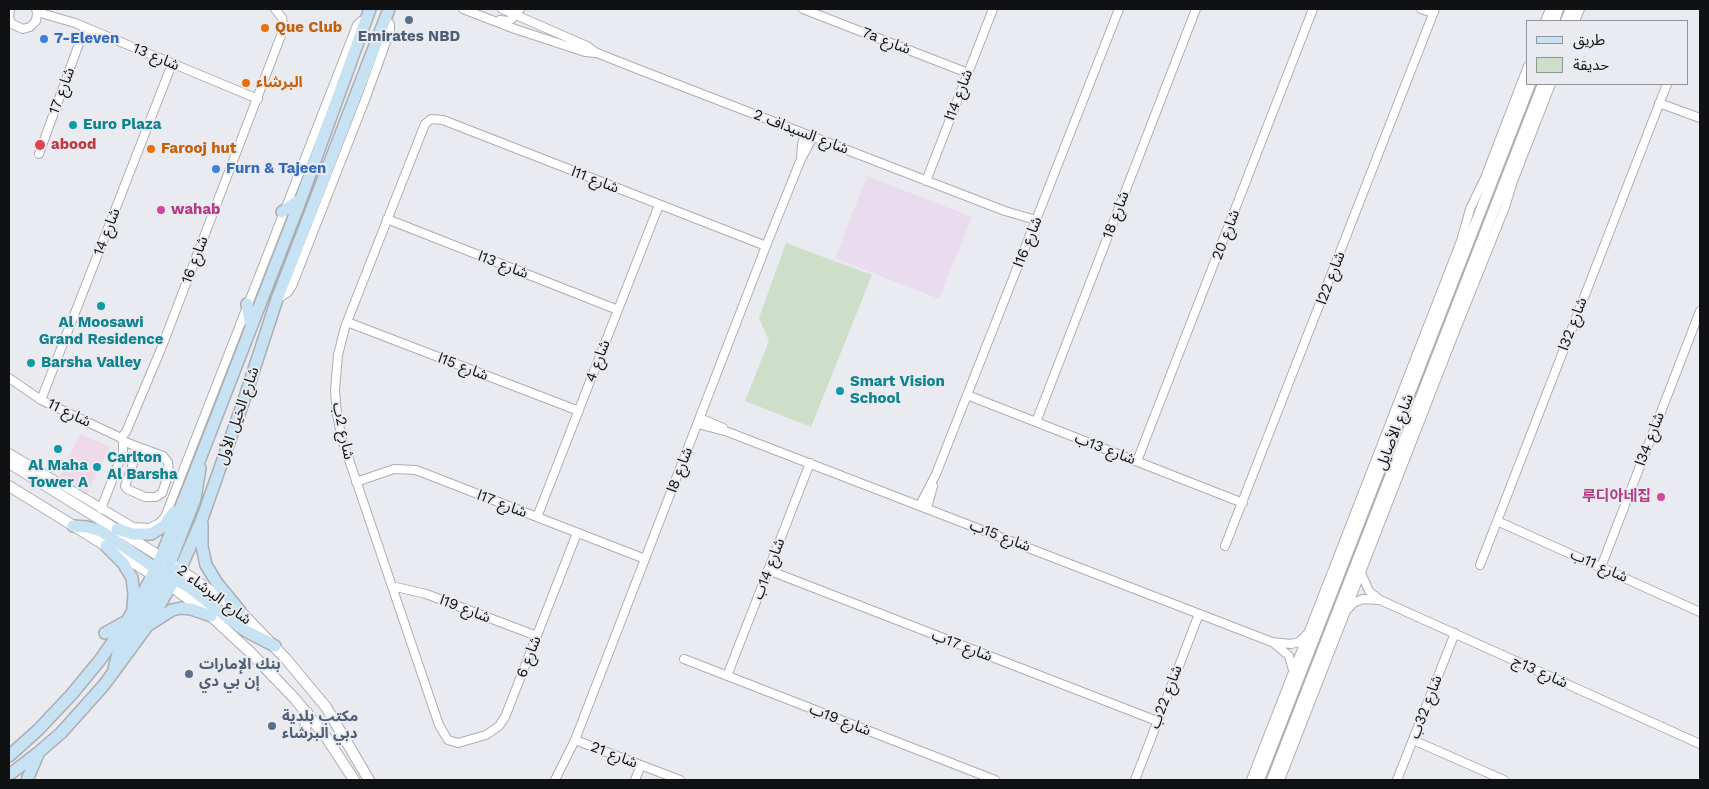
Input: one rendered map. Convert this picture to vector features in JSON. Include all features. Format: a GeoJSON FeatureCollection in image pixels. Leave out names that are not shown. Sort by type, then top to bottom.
{"type":"FeatureCollection","features":[{"type":"Feature","properties":{"kind":"main road"},"geometry":{"type":"LineString","coordinates":[[385,13],[394,9]]}},
{"type":"Feature","properties":{"kind":"main road","name":"شارع الخيل الأول"},"geometry":{"type":"LineString","coordinates":[[9,756],[38,730],[72,694],[100,660],[130,616],[166,573],[202,519],[277,299],[385,13]]}},
{"type":"Feature","properties":{"kind":"main road","name":"شارع الخيل الأول"},"geometry":{"type":"LineString","coordinates":[[9,775],[39,752],[66,727],[114,673],[148,624],[166,573],[188,489],[369,14]]}},
{"type":"Feature","properties":{"kind":"main road"},"geometry":{"type":"LineString","coordinates":[[282,212],[300,199]]}},
{"type":"Feature","properties":{"kind":"main road"},"geometry":{"type":"LineString","coordinates":[[247,304],[251,326]]}},
{"type":"Feature","properties":{"kind":"main road"},"geometry":{"type":"LineString","coordinates":[[114,673],[116,657],[166,573],[195,499],[200,479],[200,459]]}},
{"type":"Feature","properties":{"kind":"main road"},"geometry":{"type":"LineString","coordinates":[[114,527],[138,535],[150,534],[169,520],[188,489]]}},
{"type":"Feature","properties":{"kind":"main road"},"geometry":{"type":"LineString","coordinates":[[202,519],[202,546],[206,565],[216,583],[240,611]]}},
{"type":"Feature","properties":{"kind":"main road"},"geometry":{"type":"LineString","coordinates":[[73,526],[87,526],[101,531],[186,585],[244,630],[275,646]]}},
{"type":"Feature","properties":{"kind":"main road"},"geometry":{"type":"LineString","coordinates":[[105,633],[130,616],[134,594],[132,578],[123,563],[106,546]]}},
{"type":"Feature","properties":{"kind":"main road"},"geometry":{"type":"LineString","coordinates":[[148,624],[166,613],[177,609],[191,609],[211,616]]}},
{"type":"Feature","properties":{"kind":"main road"},"geometry":{"type":"LineString","coordinates":[[27,780],[39,752]]}},
{"type":"Feature","properties":{"kind":"street"},"geometry":{"type":"LineString","coordinates":[[9,9],[9,21],[15,27],[23,29],[30,27],[36,21],[53,17]]}},
{"type":"Feature","properties":{"kind":"street","name":"شارع 13"},"geometry":{"type":"LineString","coordinates":[[36,9],[44,14],[85,27],[258,99]]}},
{"type":"Feature","properties":{"kind":"street"},"geometry":{"type":"LineString","coordinates":[[36,9],[36,21]]}},
{"type":"Feature","properties":{"kind":"street","name":"شارع 16"},"geometry":{"type":"LineString","coordinates":[[122,439],[129,428],[284,28],[282,18],[276,9]]}},
{"type":"Feature","properties":{"kind":"street","name":"شارع السيداف 2"},"geometry":{"type":"LineString","coordinates":[[463,9],[515,29],[585,52],[597,53]]}},
{"type":"Feature","properties":{"kind":"street","name":"شارع السيداف 2"},"geometry":{"type":"LineString","coordinates":[[502,9],[518,12],[587,46],[597,53],[1035,223]]}},
{"type":"Feature","properties":{"kind":"street","name":"7a شارع"},"geometry":{"type":"LineString","coordinates":[[803,9],[968,73]]}},
{"type":"Feature","properties":{"kind":"street","name":"شارع 14ا"},"geometry":{"type":"LineString","coordinates":[[926,181],[993,9]]}},
{"type":"Feature","properties":{"kind":"street","name":"شارع 16ا"},"geometry":{"type":"LineString","coordinates":[[924,506],[1120,9]]}},
{"type":"Feature","properties":{"kind":"street","name":"شارع 18"},"geometry":{"type":"LineString","coordinates":[[1036,422],[1196,9]]}},
{"type":"Feature","properties":{"kind":"street","name":"شارع 20"},"geometry":{"type":"LineString","coordinates":[[1137,461],[1313,9]]}},
{"type":"Feature","properties":{"kind":"street"},"geometry":{"type":"LineString","coordinates":[[1421,9],[1434,11]]}},
{"type":"Feature","properties":{"kind":"street","name":"شارع 22ا"},"geometry":{"type":"LineString","coordinates":[[1225,546],[1434,11]]}},
{"type":"Feature","properties":{"kind":"street"},"geometry":{"type":"LineString","coordinates":[[488,18],[508,21],[518,12]]}},
{"type":"Feature","properties":{"kind":"street"},"geometry":{"type":"LineString","coordinates":[[277,299],[287,293],[292,286],[365,100],[390,31],[390,24],[385,13]]}},
{"type":"Feature","properties":{"kind":"street"},"geometry":{"type":"LineString","coordinates":[[9,453],[128,525],[141,528],[153,526],[165,517],[282,212],[357,25],[369,14]]}},
{"type":"Feature","properties":{"kind":"street","name":"شارع 17"},"geometry":{"type":"LineString","coordinates":[[39,154],[85,27]]}},
{"type":"Feature","properties":{"kind":"street","name":"شارع 14"},"geometry":{"type":"LineString","coordinates":[[41,400],[172,64]]}},
{"type":"Feature","properties":{"kind":"street"},"geometry":{"type":"LineString","coordinates":[[1256,778],[1292,675],[1461,241],[1470,209],[1485,178],[1526,71]]}},
{"type":"Feature","properties":{"kind":"street","name":"شارع الأصايل"},"geometry":{"type":"LineString","coordinates":[[1256,778],[1326,609],[1530,85]]}},
{"type":"Feature","properties":{"kind":"street","name":"شارع الأصايل"},"geometry":{"type":"LineString","coordinates":[[1272,780],[1286,756],[1434,362],[1543,85]]}},
{"type":"Feature","properties":{"kind":"street"},"geometry":{"type":"LineString","coordinates":[[1280,780],[1286,756],[1346,611],[1436,379],[1486,257],[1551,85]]}},
{"type":"Feature","properties":{"kind":"street","name":"شارع 32ا"},"geometry":{"type":"LineString","coordinates":[[1480,565],[1667,85]]}},
{"type":"Feature","properties":{"kind":"street"},"geometry":{"type":"LineString","coordinates":[[1659,103],[1700,118]]}},
{"type":"Feature","properties":{"kind":"street","name":"شارع 11ا"},"geometry":{"type":"LineString","coordinates":[[425,124],[432,119],[443,120],[766,246]]}},
{"type":"Feature","properties":{"kind":"street","name":"شارع 2ب"},"geometry":{"type":"LineString","coordinates":[[425,124],[347,322],[336,366],[336,402],[342,439],[445,738]]}},
{"type":"Feature","properties":{"kind":"street","name":"شارع 8ا"},"geometry":{"type":"LineString","coordinates":[[556,780],[575,740],[801,159],[802,145],[809,136]]}},
{"type":"Feature","properties":{"kind":"street","name":"شارع 4"},"geometry":{"type":"LineString","coordinates":[[537,518],[659,205]]}},
{"type":"Feature","properties":{"kind":"street","name":"شارع 13ا"},"geometry":{"type":"LineString","coordinates":[[387,219],[618,310]]}},
{"type":"Feature","properties":{"kind":"street"},"geometry":{"type":"LineString","coordinates":[[1473,265],[1486,257]]}},
{"type":"Feature","properties":{"kind":"street","name":"شارع 34ا"},"geometry":{"type":"LineString","coordinates":[[1601,567],[1700,311]]}},
{"type":"Feature","properties":{"kind":"street","name":"شارع 15ا"},"geometry":{"type":"LineString","coordinates":[[347,322],[579,411]]}},
{"type":"Feature","properties":{"kind":"street"},"geometry":{"type":"LineString","coordinates":[[1434,362],[1436,379]]}},
{"type":"Feature","properties":{"kind":"street","name":"شارع 11"},"geometry":{"type":"LineString","coordinates":[[9,378],[41,400],[138,447]]}},
{"type":"Feature","properties":{"kind":"street","name":"شارع 13ب"},"geometry":{"type":"LineString","coordinates":[[967,395],[1243,503]]}},
{"type":"Feature","properties":{"kind":"street","name":"شارع 15ب"},"geometry":{"type":"LineString","coordinates":[[699,421],[924,506],[1272,642],[1286,645],[1295,643],[1302,639],[1310,630]]}},
{"type":"Feature","properties":{"kind":"street"},"geometry":{"type":"LineString","coordinates":[[114,527],[104,510],[123,452],[122,439]]}},
{"type":"Feature","properties":{"kind":"street"},"geometry":{"type":"LineString","coordinates":[[138,447],[162,456],[170,464],[162,493],[156,497],[145,497],[127,489],[125,486],[138,447]]}},
{"type":"Feature","properties":{"kind":"street","name":"شارع البرشاء 2"},"geometry":{"type":"LineString","coordinates":[[9,463],[114,527],[166,573],[266,668],[306,712],[326,737],[354,780]]}},
{"type":"Feature","properties":{"kind":"street","name":"شارع 14ب"},"geometry":{"type":"LineString","coordinates":[[727,676],[810,463]]}},
{"type":"Feature","properties":{"kind":"street","name":"شارع 17ا"},"geometry":{"type":"LineString","coordinates":[[356,482],[394,469],[416,470],[645,559]]}},
{"type":"Feature","properties":{"kind":"street","name":"شارع البرشاء 2"},"geometry":{"type":"LineString","coordinates":[[9,486],[106,546],[166,573],[240,611],[275,646],[326,708],[369,780]]}},
{"type":"Feature","properties":{"kind":"street","name":"شارع 11ب"},"geometry":{"type":"LineString","coordinates":[[1497,520],[1700,611]]}},
{"type":"Feature","properties":{"kind":"street","name":"شارع 6"},"geometry":{"type":"LineString","coordinates":[[445,738],[454,742],[462,742],[486,735],[502,722],[508,713],[577,533]]}},
{"type":"Feature","properties":{"kind":"street","name":"شارع 17ب"},"geometry":{"type":"LineString","coordinates":[[768,570],[1157,721]]}},
{"type":"Feature","properties":{"kind":"street","name":"شارع 13ج"},"geometry":{"type":"LineString","coordinates":[[1361,573],[1369,591],[1380,600]]}},
{"type":"Feature","properties":{"kind":"street","name":"شارع 19ا"},"geometry":{"type":"LineString","coordinates":[[392,586],[426,594],[537,636]]}},
{"type":"Feature","properties":{"kind":"street","name":"شارع 13ج"},"geometry":{"type":"LineString","coordinates":[[1346,611],[1358,601],[1368,598],[1380,600],[1700,744]]}},
{"type":"Feature","properties":{"kind":"street"},"geometry":{"type":"LineString","coordinates":[[1310,630],[1326,609]]}},
{"type":"Feature","properties":{"kind":"street","name":"شارع 22ب"},"geometry":{"type":"LineString","coordinates":[[1135,780],[1199,614]]}},
{"type":"Feature","properties":{"kind":"street","name":"شارع 32ب"},"geometry":{"type":"LineString","coordinates":[[1397,780],[1455,633]]}},
{"type":"Feature","properties":{"kind":"street","name":"شارع 15ب"},"geometry":{"type":"LineString","coordinates":[[1272,642],[1289,656],[1293,667],[1292,675]]}},
{"type":"Feature","properties":{"kind":"street","name":"شارع 19ب"},"geometry":{"type":"LineString","coordinates":[[684,659],[996,780]]}},
{"type":"Feature","properties":{"kind":"street"},"geometry":{"type":"LineString","coordinates":[[305,731],[306,712]]}},
{"type":"Feature","properties":{"kind":"street","name":"شارع 21"},"geometry":{"type":"LineString","coordinates":[[575,740],[680,780]]}},
{"type":"Feature","properties":{"kind":"street"},"geometry":{"type":"LineString","coordinates":[[1413,740],[1504,780]]}},
{"type":"Feature","properties":{"kind":"street"},"geometry":{"type":"LineString","coordinates":[[635,780],[641,765]]}},
{"type":"Feature","properties":{"kind":"shaded area"},"geometry":{"type":"Polygon","coordinates":[[[867,176],[972,217],[939,299],[835,258],[867,176]]]}},
{"type":"Feature","properties":{"kind":"shaded area"},"geometry":{"type":"Polygon","coordinates":[[[80,434],[110,447],[87,495],[59,477],[80,434]]]}},
{"type":"Feature","properties":{"kind":"green space"},"geometry":{"type":"Polygon","coordinates":[[[786,243],[872,275],[811,427],[745,401],[769,341],[759,318],[786,243]]]}},
{"type":"Feature","properties":{"kind":"place","name":"Emirates NBD"},"geometry":{"type":"Point","coordinates":[409,20]}},
{"type":"Feature","properties":{"kind":"place","name":"Que Club"},"geometry":{"type":"Point","coordinates":[265,28]}},
{"type":"Feature","properties":{"kind":"place","name":"7-Eleven"},"geometry":{"type":"Point","coordinates":[44,39]}},
{"type":"Feature","properties":{"kind":"place","name":"البرشاء"},"geometry":{"type":"Point","coordinates":[246,83]}},
{"type":"Feature","properties":{"kind":"place","name":"Euro Plaza"},"geometry":{"type":"Point","coordinates":[73,125]}},
{"type":"Feature","properties":{"kind":"place","name":"abood"},"geometry":{"type":"Point","coordinates":[40,145]}},
{"type":"Feature","properties":{"kind":"place","name":"Farooj hut"},"geometry":{"type":"Point","coordinates":[151,149]}},
{"type":"Feature","properties":{"kind":"place","name":"Furn & Tajeen"},"geometry":{"type":"Point","coordinates":[216,169]}},
{"type":"Feature","properties":{"kind":"place","name":"wahab"},"geometry":{"type":"Point","coordinates":[161,210]}},
{"type":"Feature","properties":{"kind":"place","name":"Al Moosawi Grand Residence"},"geometry":{"type":"Point","coordinates":[101,306]}},
{"type":"Feature","properties":{"kind":"place","name":"Barsha Valley"},"geometry":{"type":"Point","coordinates":[31,363]}},
{"type":"Feature","properties":{"kind":"place","name":"Smart Vision School"},"geometry":{"type":"Point","coordinates":[840,391]}},
{"type":"Feature","properties":{"kind":"place","name":"Al Maha Tower A"},"geometry":{"type":"Point","coordinates":[58,449]}},
{"type":"Feature","properties":{"kind":"place","name":"Carlton Al Barsha"},"geometry":{"type":"Point","coordinates":[97,467]}},
{"type":"Feature","properties":{"kind":"place","name":"루디아네집"},"geometry":{"type":"Point","coordinates":[1661,497]}},
{"type":"Feature","properties":{"kind":"place","name":"بنك الإمارات إن بي دي"},"geometry":{"type":"Point","coordinates":[189,674]}},
{"type":"Feature","properties":{"kind":"place","name":"مكتب بلدية دبي البرشاء"},"geometry":{"type":"Point","coordinates":[272,726]}}]}
